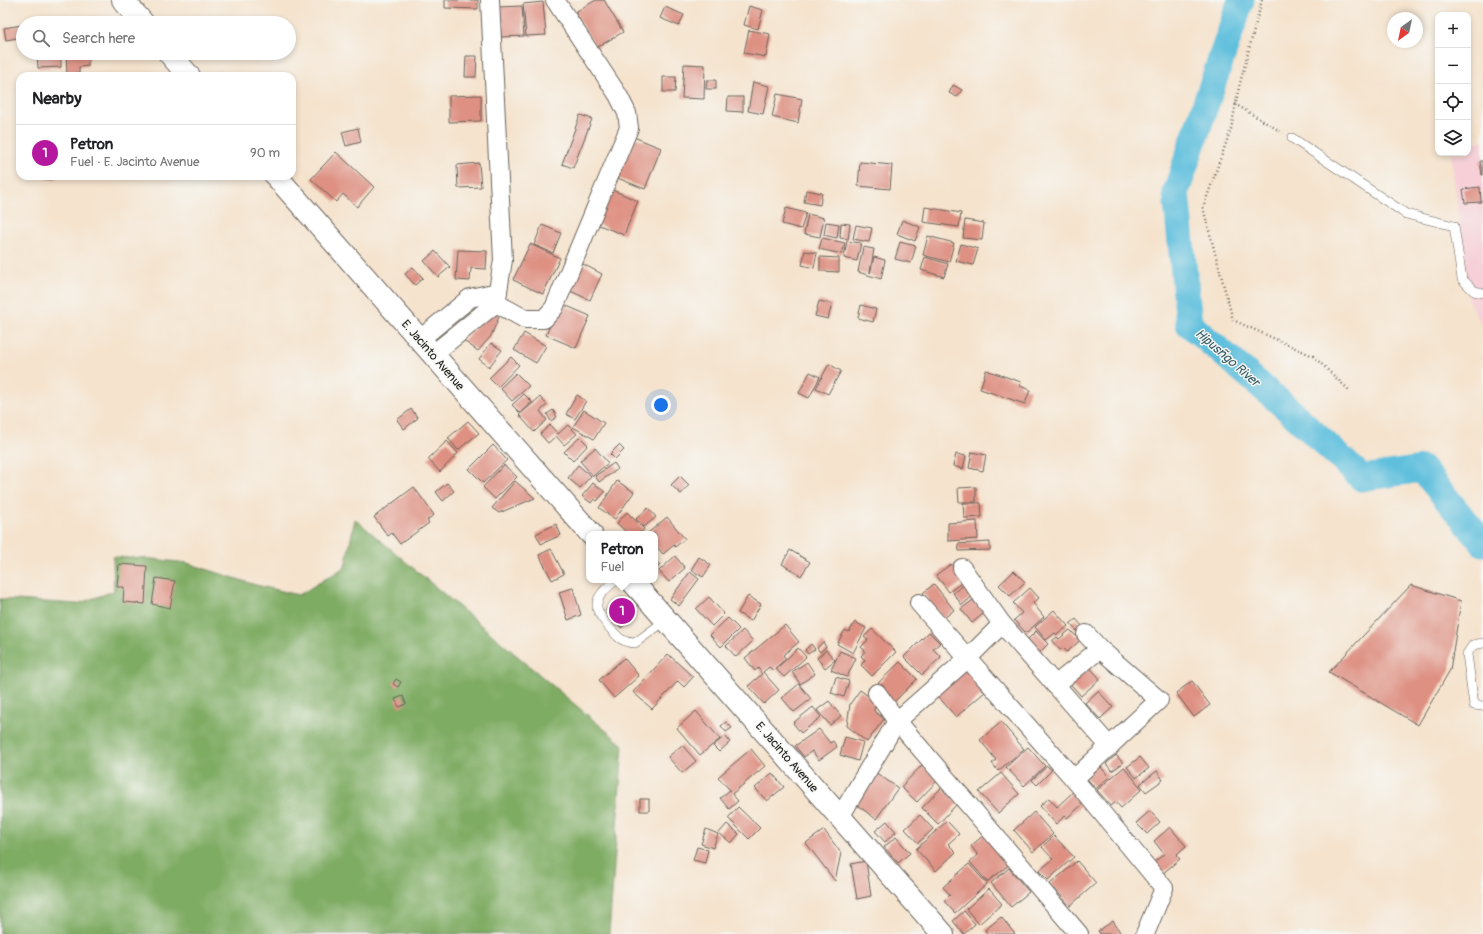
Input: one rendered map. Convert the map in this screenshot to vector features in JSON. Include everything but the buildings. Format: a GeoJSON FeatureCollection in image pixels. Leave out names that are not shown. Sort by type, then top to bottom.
{"type":"FeatureCollection","features":[{"type":"Feature","properties":{"kind":"main road"},"geometry":{"type":"LineString","coordinates":[[123,0],[137,16]]}},
{"type":"Feature","properties":{"kind":"main road"},"geometry":{"type":"LineString","coordinates":[[175,60],[186,72]]}},
{"type":"Feature","properties":{"kind":"main road","name":"E. Jacinto Avenue"},"geometry":{"type":"LineString","coordinates":[[280,180],[588,531]]}},
{"type":"Feature","properties":{"kind":"main road","name":"E. Jacinto Avenue"},"geometry":{"type":"LineString","coordinates":[[634,583],[943,934]]}},
{"type":"Feature","properties":{"kind":"street"},"geometry":{"type":"LineString","coordinates":[[490,0],[503,260],[497,297]]}},
{"type":"Feature","properties":{"kind":"street"},"geometry":{"type":"LineString","coordinates":[[426,347],[470,298],[497,297],[526,319],[544,319],[554,308],[629,128],[628,112],[555,0]]}},
{"type":"Feature","properties":{"kind":"street"},"geometry":{"type":"LineString","coordinates":[[962,568],[1002,624],[1110,747]]}},
{"type":"Feature","properties":{"kind":"street"},"geometry":{"type":"LineString","coordinates":[[919,603],[1074,779],[1164,888],[1145,934]]}},
{"type":"Feature","properties":{"kind":"street"},"geometry":{"type":"LineString","coordinates":[[840,816],[897,721],[967,658],[1002,624]]}},
{"type":"Feature","properties":{"kind":"street"},"geometry":{"type":"LineString","coordinates":[[1074,779],[1159,700],[1100,649],[1086,634]]}},
{"type":"Feature","properties":{"kind":"street"},"geometry":{"type":"LineString","coordinates":[[1055,684],[1100,649]]}},
{"type":"Feature","properties":{"kind":"street"},"geometry":{"type":"LineString","coordinates":[[877,693],[897,721],[1079,934]]}},
{"type":"Feature","properties":{"kind":"lane"},"geometry":{"type":"LineString","coordinates":[[1292,138],[1406,214],[1454,226],[1462,279],[1474,291],[1483,293]]}},
{"type":"Feature","properties":{"kind":"lane"},"geometry":{"type":"LineString","coordinates":[[613,583],[600,596],[597,607],[600,615],[619,638],[635,643],[666,620]]}},
{"type":"Feature","properties":{"kind":"lane"},"geometry":{"type":"LineString","coordinates":[[1483,643],[1472,645],[1468,654],[1474,704],[1483,706]]}},
{"type":"Feature","properties":{"kind":"path"},"geometry":{"type":"LineString","coordinates":[[1262,0],[1230,129],[1203,208],[1233,320],[1313,356],[1349,390]]}},
{"type":"Feature","properties":{"kind":"path"},"geometry":{"type":"LineString","coordinates":[[1236,104],[1292,138]]}},
{"type":"Feature","properties":{"kind":"shaded area"},"geometry":{"type":"Polygon","coordinates":[[[1483,141],[1483,326],[1469,302],[1451,156],[1471,156],[1471,143],[1483,141]]]}},
{"type":"Feature","properties":{"kind":"green space"},"geometry":{"type":"Polygon","coordinates":[[[355,519],[623,745],[609,934],[0,934],[0,599],[77,604],[114,591],[113,557],[144,558],[187,563],[256,585],[299,595],[345,567],[355,519]]]}},
{"type":"Feature","properties":{"kind":"waterway","name":"Hipusñgo River"},"geometry":{"type":"LineString","coordinates":[[1241,0],[1176,192],[1189,324],[1289,410],[1362,478],[1422,469],[1483,543]]}},
{"type":"Feature","properties":{"kind":"place","name":"Petron"},"geometry":{"type":"Point","coordinates":[622,611]}}]}
